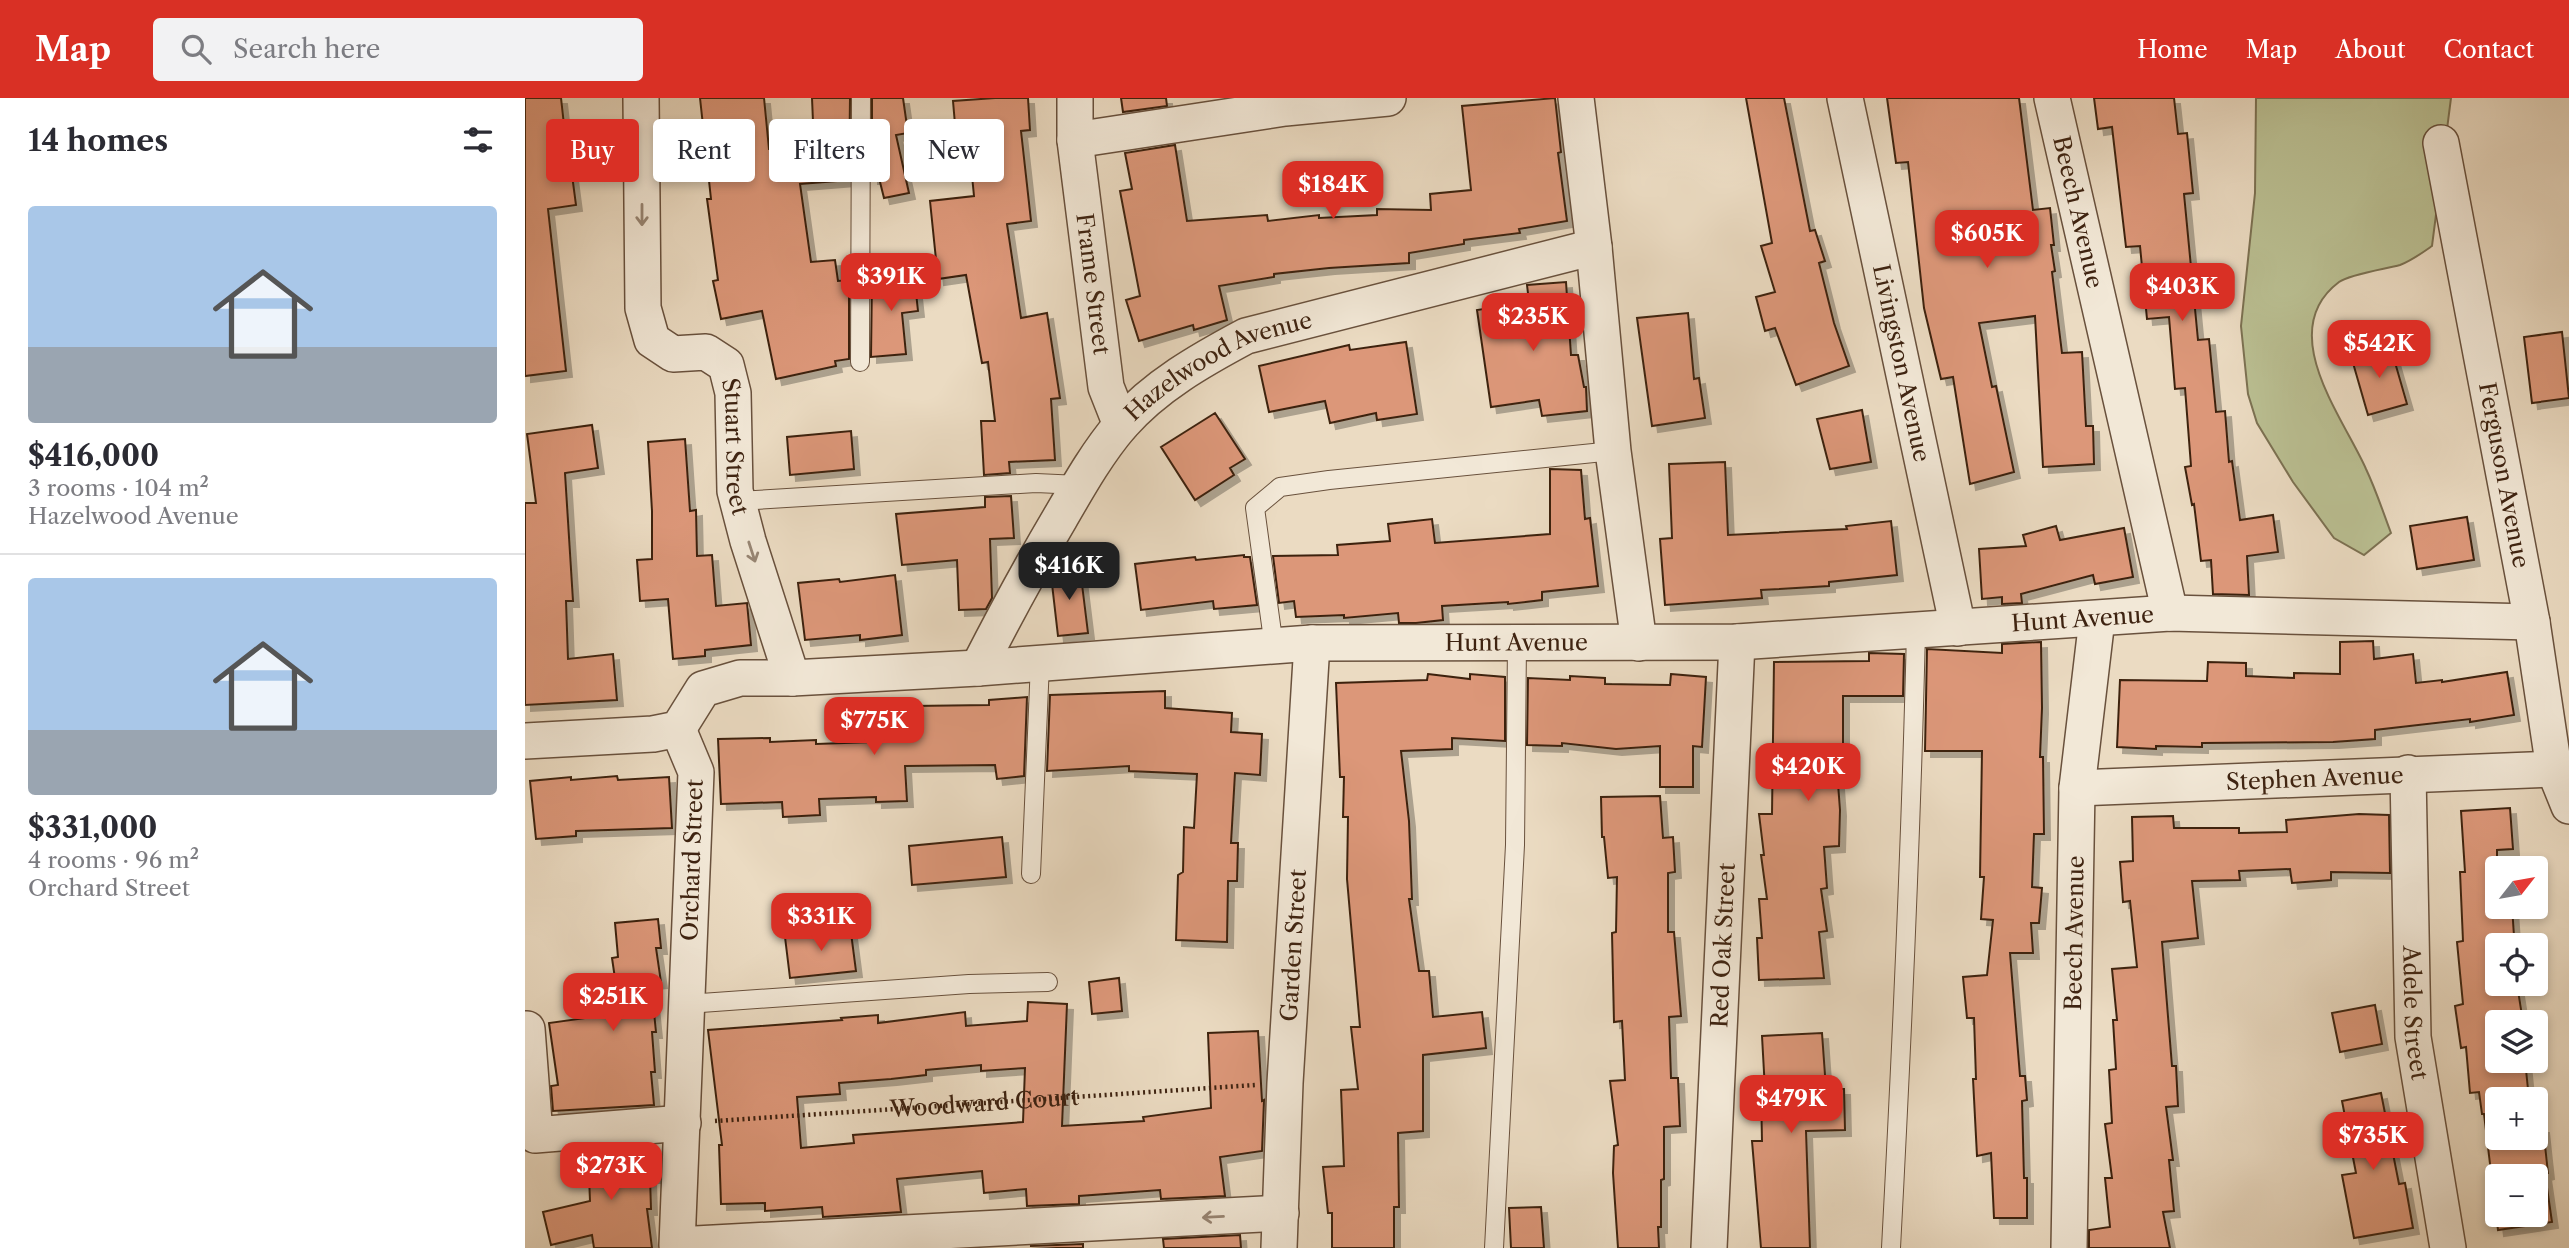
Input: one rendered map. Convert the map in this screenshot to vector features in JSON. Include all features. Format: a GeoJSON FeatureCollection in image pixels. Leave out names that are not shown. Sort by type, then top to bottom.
{"type":"FeatureCollection","features":[{"type":"Feature","properties":{"kind":"street","name":"Stuart Street"},"geometry":{"type":"LineString","coordinates":[[641,98],[643,308],[652,340],[673,354],[706,352],[726,365],[733,393],[738,501],[748,541],[792,678]]}},
{"type":"Feature","properties":{"kind":"street","name":"Frame Street"},"geometry":{"type":"LineString","coordinates":[[1075,98],[1075,140],[1106,387],[1121,425]]}},
{"type":"Feature","properties":{"kind":"street"},"geometry":{"type":"LineString","coordinates":[[1075,140],[1285,103],[1388,98]]}},
{"type":"Feature","properties":{"kind":"street"},"geometry":{"type":"LineString","coordinates":[[1576,98],[1594,247],[1613,451],[1639,643]]}},
{"type":"Feature","properties":{"kind":"street","name":"Livingston Avenue"},"geometry":{"type":"LineString","coordinates":[[1845,98],[1958,628]]}},
{"type":"Feature","properties":{"kind":"street","name":"Beech Avenue"},"geometry":{"type":"LineString","coordinates":[[2052,98],[2169,612]]}},
{"type":"Feature","properties":{"kind":"street","name":"Ferguson Avenue"},"geometry":{"type":"LineString","coordinates":[[2441,143],[2532,622],[2554,769],[2569,806]]}},
{"type":"Feature","properties":{"kind":"street","name":"Hazelwood Avenue"},"geometry":{"type":"LineString","coordinates":[[978,668],[1023,582],[1079,485],[1121,425],[1154,394],[1198,362],[1246,337],[1594,247]]}},
{"type":"Feature","properties":{"kind":"street","name":"Hunt Avenue"},"geometry":{"type":"LineString","coordinates":[[678,729],[703,689],[740,678],[792,678],[978,668],[1312,643],[1737,642],[2169,612],[2532,622]]}},
{"type":"Feature","properties":{"kind":"street","name":"Beech Avenue"},"geometry":{"type":"LineString","coordinates":[[2069,1248],[2077,788],[2097,619]]}},
{"type":"Feature","properties":{"kind":"street","name":"Red Oak Street"},"geometry":{"type":"LineString","coordinates":[[1709,1248],[1737,642]]}},
{"type":"Feature","properties":{"kind":"street","name":"Garden Street"},"geometry":{"type":"LineString","coordinates":[[1279,1248],[1285,1083],[1312,643]]}},
{"type":"Feature","properties":{"kind":"street"},"geometry":{"type":"LineString","coordinates":[[525,741],[653,734],[678,729]]}},
{"type":"Feature","properties":{"kind":"street","name":"Orchard Street"},"geometry":{"type":"LineString","coordinates":[[678,729],[696,772],[677,1245],[1281,1213]]}},
{"type":"Feature","properties":{"kind":"street","name":"Stephen Avenue"},"geometry":{"type":"LineString","coordinates":[[2077,788],[2554,769]]}},
{"type":"Feature","properties":{"kind":"street","name":"Adele Street"},"geometry":{"type":"LineString","coordinates":[[2408,773],[2413,1037],[2448,1248]]}},
{"type":"Feature","properties":{"kind":"street"},"geometry":{"type":"LineString","coordinates":[[527,1029],[535,1135],[683,1123]]}},
{"type":"Feature","properties":{"kind":"lane"},"geometry":{"type":"LineString","coordinates":[[860,362],[861,98]]}},
{"type":"Feature","properties":{"kind":"lane"},"geometry":{"type":"LineString","coordinates":[[1274,647],[1255,508],[1280,487],[1613,451]]}},
{"type":"Feature","properties":{"kind":"lane"},"geometry":{"type":"LineString","coordinates":[[738,501],[1035,483],[1079,485]]}},
{"type":"Feature","properties":{"kind":"lane"},"geometry":{"type":"LineString","coordinates":[[1891,1248],[1911,854],[1916,631]]}},
{"type":"Feature","properties":{"kind":"lane"},"geometry":{"type":"LineString","coordinates":[[1494,1248],[1515,845],[1517,643]]}},
{"type":"Feature","properties":{"kind":"lane"},"geometry":{"type":"LineString","coordinates":[[1031,874],[1040,663]]}},
{"type":"Feature","properties":{"kind":"lane"},"geometry":{"type":"LineString","coordinates":[[687,1004],[969,984],[1048,982]]}},
{"type":"Feature","properties":{"kind":"path","name":"Woodward Court"},"geometry":{"type":"LineString","coordinates":[[683,1123],[1285,1083]]}},
{"type":"Feature","properties":{"kind":"green space"},"geometry":{"type":"Polygon","coordinates":[[[2256,98],[2451,98],[2432,246],[2400,265],[2359,274],[2339,282],[2321,302],[2313,325],[2313,349],[2320,374],[2330,400],[2370,477],[2391,533],[2364,555],[2334,538],[2293,482],[2257,423],[2248,394],[2241,326],[2255,193],[2256,98]]]}},
{"type":"Feature","properties":{"kind":"building"},"geometry":{"type":"Polygon","coordinates":[[[525,98],[561,98],[563,119],[546,119],[546,182],[573,182],[576,205],[548,209],[566,371],[525,376],[525,98]]]}},
{"type":"Feature","properties":{"kind":"building"},"geometry":{"type":"Polygon","coordinates":[[[700,98],[764,98],[769,182],[824,182],[800,184],[811,262],[835,260],[838,281],[849,280],[849,359],[835,361],[836,366],[776,379],[762,311],[721,319],[713,281],[718,280],[707,199],[711,199],[709,182],[755,182],[755,119],[702,119],[700,98]]]}},
{"type":"Feature","properties":{"kind":"building"},"geometry":{"type":"Polygon","coordinates":[[[812,98],[850,98],[850,119],[813,119],[812,98]]]}},
{"type":"Feature","properties":{"kind":"building"},"geometry":{"type":"Polygon","coordinates":[[[872,98],[903,98],[906,119],[904,134],[896,135],[904,182],[907,182],[909,193],[884,198],[880,182],[890,182],[890,119],[872,119],[872,98]]]}},
{"type":"Feature","properties":{"kind":"building"},"geometry":{"type":"Polygon","coordinates":[[[1028,98],[1030,130],[1021,131],[1031,221],[1007,224],[1021,318],[1047,313],[1060,398],[1051,399],[1055,460],[1009,462],[1010,473],[984,475],[981,421],[995,421],[988,362],[982,363],[966,275],[938,279],[930,201],[974,196],[973,182],[1004,182],[1004,119],[955,119],[953,101],[1028,98]]]}},
{"type":"Feature","properties":{"kind":"building"},"geometry":{"type":"Polygon","coordinates":[[[1121,98],[1166,98],[1167,106],[1123,112],[1121,98]]]}},
{"type":"Feature","properties":{"kind":"building"},"geometry":{"type":"Polygon","coordinates":[[[1555,98],[1561,152],[1558,153],[1567,221],[1519,229],[1520,233],[1464,240],[1464,244],[1409,253],[1409,263],[1274,274],[1274,277],[1219,286],[1227,320],[1194,330],[1193,325],[1139,341],[1126,300],[1140,296],[1120,191],[1132,189],[1125,153],[1175,145],[1187,221],[1267,215],[1268,221],[1319,215],[1319,218],[1377,215],[1377,209],[1431,210],[1430,194],[1471,190],[1462,106],[1555,98]]]}},
{"type":"Feature","properties":{"kind":"building"},"geometry":{"type":"Polygon","coordinates":[[[1746,98],[1784,98],[1810,231],[1815,230],[1825,261],[1819,263],[1834,323],[1849,366],[1796,385],[1775,328],[1765,331],[1756,297],[1775,292],[1761,246],[1772,243],[1746,98]]]}},
{"type":"Feature","properties":{"kind":"building"},"geometry":{"type":"Polygon","coordinates":[[[1887,98],[2019,98],[2033,210],[2050,208],[2055,271],[2052,272],[2062,353],[2082,352],[2086,426],[2093,426],[2094,464],[2043,467],[2035,316],[1979,323],[1992,387],[1996,386],[2014,472],[1970,484],[1953,377],[1941,379],[1924,308],[1908,162],[1896,163],[1887,98]]]}},
{"type":"Feature","properties":{"kind":"building"},"geometry":{"type":"Polygon","coordinates":[[[2094,98],[2174,98],[2178,134],[2187,133],[2193,193],[2184,194],[2198,340],[2209,339],[2216,412],[2225,411],[2229,462],[2232,461],[2240,520],[2273,515],[2278,552],[2247,556],[2249,595],[2213,594],[2211,560],[2201,561],[2194,504],[2192,505],[2185,467],[2191,466],[2185,388],[2175,389],[2169,317],[2147,319],[2140,246],[2126,247],[2112,127],[2098,129],[2094,98]]]}},
{"type":"Feature","properties":{"kind":"building"},"geometry":{"type":"Polygon","coordinates":[[[914,274],[918,311],[902,313],[906,354],[871,357],[872,278],[914,274]]]}},
{"type":"Feature","properties":{"kind":"building"},"geometry":{"type":"Polygon","coordinates":[[[1566,282],[1571,355],[1578,355],[1586,387],[1587,411],[1542,416],[1539,400],[1491,407],[1477,310],[1529,302],[1527,285],[1566,282]]]}},
{"type":"Feature","properties":{"kind":"building"},"geometry":{"type":"Polygon","coordinates":[[[1688,313],[1694,379],[1699,378],[1705,418],[1652,426],[1637,318],[1688,313]]]}},
{"type":"Feature","properties":{"kind":"building"},"geometry":{"type":"Polygon","coordinates":[[[2562,332],[2569,398],[2532,403],[2524,337],[2562,332]]]}},
{"type":"Feature","properties":{"kind":"building"},"geometry":{"type":"Polygon","coordinates":[[[1406,342],[1417,414],[1377,420],[1376,413],[1330,423],[1325,401],[1269,412],[1259,366],[1349,345],[1350,350],[1406,342]]]}},
{"type":"Feature","properties":{"kind":"building"},"geometry":{"type":"Polygon","coordinates":[[[2390,345],[2407,404],[2368,415],[2351,356],[2390,345]]]}},
{"type":"Feature","properties":{"kind":"building"},"geometry":{"type":"Polygon","coordinates":[[[1862,410],[1871,462],[1830,469],[1817,419],[1862,410]]]}},
{"type":"Feature","properties":{"kind":"building"},"geometry":{"type":"Polygon","coordinates":[[[1215,413],[1245,459],[1230,468],[1234,475],[1195,500],[1161,447],[1215,413]]]}},
{"type":"Feature","properties":{"kind":"building"},"geometry":{"type":"Polygon","coordinates":[[[592,425],[598,468],[565,473],[573,601],[566,601],[568,659],[613,654],[617,700],[525,705],[525,503],[536,503],[527,434],[592,425]]]}},
{"type":"Feature","properties":{"kind":"building"},"geometry":{"type":"Polygon","coordinates":[[[851,431],[854,469],[790,475],[787,437],[851,431]]]}},
{"type":"Feature","properties":{"kind":"building"},"geometry":{"type":"Polygon","coordinates":[[[685,439],[690,511],[696,510],[697,556],[712,555],[716,606],[747,603],[751,645],[705,650],[705,656],[673,659],[668,599],[640,601],[637,560],[652,559],[648,442],[685,439]]]}},
{"type":"Feature","properties":{"kind":"building"},"geometry":{"type":"Polygon","coordinates":[[[1725,462],[1728,535],[1847,529],[1846,526],[1891,521],[1897,575],[1829,582],[1829,586],[1761,590],[1762,598],[1665,605],[1660,539],[1672,538],[1669,464],[1725,462]]]}},
{"type":"Feature","properties":{"kind":"building"},"geometry":{"type":"Polygon","coordinates":[[[1550,469],[1581,470],[1585,519],[1590,518],[1598,586],[1542,592],[1542,600],[1442,606],[1443,620],[1416,623],[1399,623],[1398,613],[1344,618],[1344,615],[1296,617],[1294,601],[1279,603],[1273,556],[1338,555],[1337,545],[1390,541],[1388,524],[1432,519],[1435,543],[1550,534],[1550,469]]]}},
{"type":"Feature","properties":{"kind":"building"},"geometry":{"type":"Polygon","coordinates":[[[1011,496],[1014,538],[990,539],[992,598],[986,609],[959,610],[957,560],[902,565],[896,514],[985,507],[985,497],[1011,496]]]}},
{"type":"Feature","properties":{"kind":"building"},"geometry":{"type":"Polygon","coordinates":[[[2467,517],[2474,560],[2417,569],[2410,526],[2467,517]]]}},
{"type":"Feature","properties":{"kind":"building"},"geometry":{"type":"Polygon","coordinates":[[[2056,526],[2060,540],[2124,528],[2133,577],[2095,584],[2093,575],[2021,594],[2022,603],[2002,604],[2002,597],[1982,599],[1979,549],[2026,546],[2023,535],[2056,526]]]}},
{"type":"Feature","properties":{"kind":"building"},"geometry":{"type":"Polygon","coordinates":[[[1244,555],[1250,557],[1257,605],[1214,609],[1213,601],[1141,610],[1135,564],[1244,555]]]}},
{"type":"Feature","properties":{"kind":"building"},"geometry":{"type":"Polygon","coordinates":[[[1080,568],[1088,633],[1058,636],[1051,575],[1052,572],[1080,568]]]}},
{"type":"Feature","properties":{"kind":"building"},"geometry":{"type":"Polygon","coordinates":[[[895,575],[902,635],[860,640],[860,635],[805,640],[798,583],[839,579],[840,582],[895,575]]]}},
{"type":"Feature","properties":{"kind":"building"},"geometry":{"type":"Polygon","coordinates":[[[2373,641],[2374,659],[2413,654],[2416,683],[2442,682],[2507,672],[2514,715],[2470,722],[2470,719],[2375,730],[2375,739],[2202,743],[2202,747],[2156,746],[2156,749],[2117,747],[2120,680],[2207,681],[2208,662],[2246,663],[2246,676],[2294,678],[2294,673],[2340,674],[2340,642],[2373,641]]]}},
{"type":"Feature","properties":{"kind":"building"},"geometry":{"type":"Polygon","coordinates":[[[2041,642],[2040,757],[2043,757],[2044,834],[2034,834],[2032,887],[2042,888],[2039,923],[2031,923],[2033,953],[2010,953],[2020,1076],[2025,1076],[2027,1100],[2022,1101],[2027,1218],[1994,1218],[1991,1153],[1977,1156],[1973,1079],[1976,1079],[1974,1018],[1967,1018],[1963,977],[1987,975],[1993,920],[1981,919],[1984,877],[1980,877],[1982,751],[1925,751],[1927,649],[2002,653],[2002,644],[2041,642]]]}},
{"type":"Feature","properties":{"kind":"building"},"geometry":{"type":"Polygon","coordinates":[[[1869,653],[1904,654],[1903,696],[1843,696],[1843,756],[1836,757],[1840,810],[1839,846],[1824,847],[1827,888],[1821,889],[1827,931],[1819,932],[1824,978],[1759,980],[1757,938],[1762,938],[1759,899],[1767,899],[1759,814],[1772,814],[1774,662],[1869,661],[1869,653]]]}},
{"type":"Feature","properties":{"kind":"building"},"geometry":{"type":"Polygon","coordinates":[[[1428,674],[1470,679],[1470,674],[1505,677],[1505,741],[1452,738],[1452,749],[1401,751],[1409,821],[1412,899],[1409,899],[1419,971],[1429,971],[1433,1017],[1482,1012],[1486,1048],[1423,1055],[1423,1131],[1398,1133],[1399,1207],[1394,1207],[1394,1248],[1332,1248],[1332,1213],[1328,1213],[1323,1167],[1344,1166],[1341,1090],[1358,1089],[1351,1027],[1360,1027],[1347,879],[1348,817],[1343,817],[1344,777],[1340,777],[1336,683],[1427,680],[1428,674]]]}},
{"type":"Feature","properties":{"kind":"building"},"geometry":{"type":"Polygon","coordinates":[[[1671,674],[1706,677],[1702,747],[1693,746],[1693,787],[1660,787],[1660,746],[1616,749],[1562,743],[1562,746],[1527,745],[1528,678],[1570,680],[1570,676],[1605,678],[1605,684],[1670,685],[1671,674]]]}},
{"type":"Feature","properties":{"kind":"building"},"geometry":{"type":"Polygon","coordinates":[[[1165,691],[1165,708],[1232,713],[1231,732],[1262,734],[1260,775],[1235,773],[1231,843],[1238,843],[1237,881],[1228,881],[1227,942],[1176,940],[1178,875],[1183,872],[1184,827],[1194,828],[1197,774],[1129,771],[1129,766],[1047,771],[1050,695],[1165,691]]]}},
{"type":"Feature","properties":{"kind":"building"},"geometry":{"type":"Polygon","coordinates":[[[1027,697],[1024,776],[997,779],[995,765],[905,766],[907,801],[876,802],[876,797],[819,799],[820,815],[783,817],[782,802],[721,804],[718,739],[770,738],[770,742],[816,740],[816,744],[873,742],[873,724],[913,722],[913,706],[989,705],[989,700],[1027,697]]]}},
{"type":"Feature","properties":{"kind":"building"},"geometry":{"type":"Polygon","coordinates":[[[617,776],[618,780],[669,777],[672,828],[576,831],[576,836],[536,839],[530,781],[617,776]]]}},
{"type":"Feature","properties":{"kind":"building"},"geometry":{"type":"Polygon","coordinates":[[[1660,796],[1663,838],[1673,837],[1675,872],[1668,873],[1668,932],[1674,932],[1681,1016],[1669,1017],[1671,1078],[1678,1078],[1680,1126],[1664,1127],[1664,1179],[1661,1180],[1659,1248],[1618,1248],[1613,1173],[1614,1146],[1618,1145],[1610,1081],[1625,1080],[1622,1021],[1614,1022],[1612,933],[1616,932],[1617,877],[1608,878],[1602,837],[1601,797],[1660,796]]]}},
{"type":"Feature","properties":{"kind":"building"},"geometry":{"type":"Polygon","coordinates":[[[2510,808],[2513,849],[2497,850],[2497,856],[2485,856],[2485,919],[2513,919],[2514,933],[2485,933],[2485,996],[2519,996],[2521,1010],[2485,1010],[2485,1073],[2526,1073],[2528,1087],[2485,1087],[2485,1122],[2479,1092],[2470,1093],[2466,1047],[2461,1048],[2455,1006],[2463,1004],[2457,942],[2463,941],[2460,872],[2465,872],[2461,811],[2510,808]]]}},
{"type":"Feature","properties":{"kind":"building"},"geometry":{"type":"Polygon","coordinates":[[[2359,814],[2389,815],[2390,873],[2331,872],[2331,880],[2292,883],[2290,869],[2239,871],[2240,880],[2192,881],[2198,938],[2162,942],[2178,1106],[2166,1107],[2173,1160],[2169,1160],[2174,1211],[2163,1212],[2170,1248],[2089,1248],[2089,1230],[2110,1227],[2105,1178],[2112,1178],[2105,1124],[2112,1123],[2109,1070],[2116,1069],[2113,1020],[2117,1020],[2112,969],[2137,967],[2130,901],[2123,902],[2120,862],[2133,861],[2132,817],[2173,816],[2174,828],[2239,828],[2239,833],[2287,832],[2286,820],[2359,814]]]}},
{"type":"Feature","properties":{"kind":"building"},"geometry":{"type":"Polygon","coordinates":[[[1002,837],[1006,877],[912,885],[909,846],[1002,837]]]}},
{"type":"Feature","properties":{"kind":"building"},"geometry":{"type":"Polygon","coordinates":[[[658,919],[661,948],[656,948],[661,982],[651,983],[656,1032],[652,1032],[654,1105],[553,1111],[551,1086],[558,1085],[549,1023],[593,1017],[591,1002],[618,999],[612,958],[618,957],[615,923],[658,919]]]}},
{"type":"Feature","properties":{"kind":"building"},"geometry":{"type":"Polygon","coordinates":[[[850,925],[856,971],[790,978],[785,937],[821,933],[820,929],[850,925]]]}},
{"type":"Feature","properties":{"kind":"building"},"geometry":{"type":"Polygon","coordinates":[[[1119,978],[1122,1011],[1092,1014],[1089,982],[1119,978]]]}},
{"type":"Feature","properties":{"kind":"building"},"geometry":{"type":"Polygon","coordinates":[[[1028,1002],[1067,1004],[1062,1126],[1144,1121],[1143,1117],[1211,1108],[1208,1033],[1258,1031],[1262,1101],[1264,1100],[1262,1151],[1220,1157],[1225,1196],[1161,1199],[1160,1190],[1079,1196],[1079,1204],[1027,1206],[1026,1189],[984,1193],[982,1171],[897,1179],[901,1212],[823,1217],[822,1207],[765,1211],[765,1203],[721,1204],[719,1145],[722,1145],[708,1030],[878,1015],[878,1023],[965,1012],[966,1026],[1027,1021],[1028,1002]],[[981,1065],[926,1070],[926,1075],[839,1083],[840,1094],[797,1097],[801,1148],[854,1143],[853,1135],[1023,1122],[1025,1068],[981,1071],[981,1065]]]}},
{"type":"Feature","properties":{"kind":"building"},"geometry":{"type":"Polygon","coordinates":[[[2375,1005],[2382,1044],[2340,1052],[2332,1013],[2375,1005]]]}},
{"type":"Feature","properties":{"kind":"building"},"geometry":{"type":"Polygon","coordinates":[[[1822,1033],[1826,1089],[1844,1089],[1845,1130],[1806,1131],[1810,1248],[1761,1248],[1752,1141],[1762,1141],[1761,1090],[1765,1090],[1762,1036],[1822,1033]]]}},
{"type":"Feature","properties":{"kind":"building"},"geometry":{"type":"Polygon","coordinates":[[[2381,1093],[2399,1184],[2405,1183],[2413,1228],[2354,1238],[2342,1175],[2356,1173],[2342,1101],[2381,1093]]]}},
{"type":"Feature","properties":{"kind":"building"},"geometry":{"type":"Polygon","coordinates":[[[654,1146],[656,1177],[650,1177],[651,1209],[647,1209],[652,1248],[594,1248],[592,1235],[551,1245],[543,1212],[590,1201],[588,1151],[654,1146]]]}},
{"type":"Feature","properties":{"kind":"building"},"geometry":{"type":"Polygon","coordinates":[[[2488,1150],[2546,1150],[2547,1164],[2490,1164],[2488,1150]]]}},
{"type":"Feature","properties":{"kind":"building"},"geometry":{"type":"Polygon","coordinates":[[[2548,1195],[2552,1222],[2548,1223],[2548,1195]]]}},
{"type":"Feature","properties":{"kind":"building"},"geometry":{"type":"Polygon","coordinates":[[[1541,1207],[1544,1248],[1511,1248],[1509,1208],[1541,1207]]]}},
{"type":"Feature","properties":{"kind":"building"},"geometry":{"type":"Polygon","coordinates":[[[2498,1227],[2518,1227],[2498,1230],[2498,1227]]]}},
{"type":"Feature","properties":{"kind":"building"},"geometry":{"type":"Polygon","coordinates":[[[1240,1235],[1241,1248],[1164,1248],[1163,1239],[1240,1235]]]}},
{"type":"Feature","properties":{"kind":"building"},"geometry":{"type":"Polygon","coordinates":[[[1083,1244],[1083,1248],[1030,1246],[1083,1244]]]}}]}
